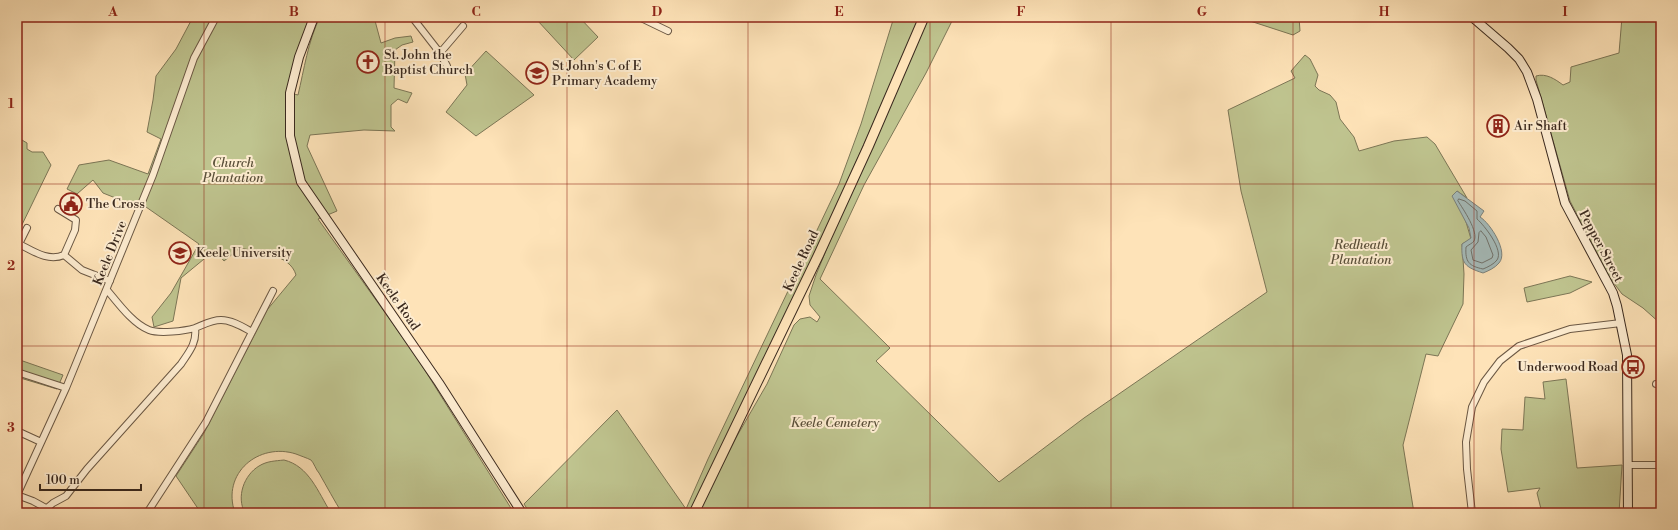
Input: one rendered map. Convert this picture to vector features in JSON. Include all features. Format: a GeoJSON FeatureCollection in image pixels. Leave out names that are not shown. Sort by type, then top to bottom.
{"type":"FeatureCollection","features":[{"type":"Feature","properties":{"kind":"main road","name":"Keele Road"},"geometry":{"type":"LineString","coordinates":[[694,513],[819,254],[868,147],[924,17]]}},
{"type":"Feature","properties":{"kind":"street","name":"Keele Drive"},"geometry":{"type":"LineString","coordinates":[[17,495],[66,388],[107,290],[153,175],[194,58],[216,17]]}},
{"type":"Feature","properties":{"kind":"street","name":"Keele Road"},"geometry":{"type":"LineString","coordinates":[[314,17],[299,57],[290,93],[290,136],[301,182],[439,383],[522,513]]}},
{"type":"Feature","properties":{"kind":"street"},"geometry":{"type":"LineString","coordinates":[[412,17],[440,53],[447,66],[445,70]]}},
{"type":"Feature","properties":{"kind":"street"},"geometry":{"type":"LineString","coordinates":[[639,17],[668,31]]}},
{"type":"Feature","properties":{"kind":"street","name":"Pepper Street"},"geometry":{"type":"LineString","coordinates":[[1472,17],[1513,53],[1527,72],[1565,203],[1612,293],[1617,306],[1627,355],[1628,513]]}},
{"type":"Feature","properties":{"kind":"street"},"geometry":{"type":"LineString","coordinates":[[440,53],[463,26]]}},
{"type":"Feature","properties":{"kind":"street"},"geometry":{"type":"LineString","coordinates":[[27,228],[18,246],[45,257],[57,258],[64,255],[75,230],[76,220],[58,209]]}},
{"type":"Feature","properties":{"kind":"street"},"geometry":{"type":"LineString","coordinates":[[64,255],[82,270],[110,281]]}},
{"type":"Feature","properties":{"kind":"street"},"geometry":{"type":"LineString","coordinates":[[107,290],[132,318],[149,330],[168,332],[195,328],[202,324],[220,320],[231,322],[252,332]]}},
{"type":"Feature","properties":{"kind":"street"},"geometry":{"type":"LineString","coordinates":[[147,513],[206,422],[273,291]]}},
{"type":"Feature","properties":{"kind":"street"},"geometry":{"type":"LineString","coordinates":[[1472,513],[1467,469],[1466,442],[1472,407],[1484,382],[1500,361],[1519,346],[1570,329],[1621,323]]}},
{"type":"Feature","properties":{"kind":"street"},"geometry":{"type":"LineString","coordinates":[[47,508],[66,496],[87,469],[181,364],[193,346],[196,336],[195,328]]}},
{"type":"Feature","properties":{"kind":"street"},"geometry":{"type":"LineString","coordinates":[[17,372],[66,388]]}},
{"type":"Feature","properties":{"kind":"street"},"geometry":{"type":"LineString","coordinates":[[17,431],[41,442]]}},
{"type":"Feature","properties":{"kind":"street"},"geometry":{"type":"LineString","coordinates":[[1628,465],[1661,465]]}},
{"type":"Feature","properties":{"kind":"street"},"geometry":{"type":"LineString","coordinates":[[17,495],[56,513]]}},
{"type":"Feature","properties":{"kind":"green space","name":"Church Plantation"},"geometry":{"type":"Polygon","coordinates":[[[193,17],[314,17],[290,93],[298,95],[309,46],[320,17],[374,17],[381,43],[395,38],[411,36],[413,42],[402,45],[395,50],[394,88],[412,93],[407,103],[398,99],[391,105],[391,127],[395,131],[364,130],[310,135],[307,146],[337,211],[318,219],[416,356],[514,513],[342,513],[311,460],[296,454],[282,451],[257,457],[246,464],[238,474],[233,485],[232,498],[235,513],[201,513],[176,476],[204,433],[267,310],[296,275],[293,268],[287,262],[272,255],[240,248],[224,261],[215,250],[181,278],[173,321],[154,327],[152,317],[171,293],[199,244],[146,207],[128,203],[103,193],[93,180],[77,194],[67,189],[79,165],[109,160],[148,174],[161,139],[147,132],[156,76],[176,49],[193,17]]]}},
{"type":"Feature","properties":{"kind":"green space"},"geometry":{"type":"Polygon","coordinates":[[[540,17],[579,17],[598,37],[574,60],[537,20],[540,17]]]}},
{"type":"Feature","properties":{"kind":"green space"},"geometry":{"type":"Polygon","coordinates":[[[894,17],[920,17],[837,205],[780,329],[689,513],[530,513],[524,504],[617,410],[686,509],[708,459],[839,184],[861,124],[894,17]]]}},
{"type":"Feature","properties":{"kind":"green space"},"geometry":{"type":"Polygon","coordinates":[[[928,17],[954,17],[926,73],[864,185],[820,279],[890,348],[876,361],[999,482],[1084,418],[1267,292],[1241,191],[1228,110],[1295,78],[1291,71],[1305,55],[1310,59],[1318,75],[1315,86],[1319,90],[1330,95],[1336,102],[1340,119],[1354,137],[1359,151],[1394,141],[1427,137],[1435,144],[1467,198],[1457,191],[1471,239],[1462,244],[1464,274],[1463,304],[1438,356],[1426,354],[1403,445],[1414,513],[698,513],[737,436],[767,384],[794,325],[800,319],[810,317],[817,322],[820,317],[810,305],[809,296],[816,275],[928,17]]]}},
{"type":"Feature","properties":{"kind":"green space"},"geometry":{"type":"Polygon","coordinates":[[[1243,17],[1299,17],[1300,31],[1293,35],[1247,20],[1243,17]]]}},
{"type":"Feature","properties":{"kind":"green space"},"geometry":{"type":"Polygon","coordinates":[[[1622,17],[1661,17],[1661,324],[1643,308],[1622,294],[1610,278],[1570,201],[1536,80],[1536,76],[1543,75],[1554,79],[1563,85],[1570,82],[1571,67],[1619,53],[1622,17]]]}},
{"type":"Feature","properties":{"kind":"green space"},"geometry":{"type":"Polygon","coordinates":[[[486,51],[534,95],[476,136],[446,112],[467,85],[465,74],[486,51]]]}},
{"type":"Feature","properties":{"kind":"green space"},"geometry":{"type":"Polygon","coordinates":[[[17,137],[27,143],[27,149],[32,152],[43,152],[51,165],[17,235],[17,137]]]}},
{"type":"Feature","properties":{"kind":"green space"},"geometry":{"type":"Polygon","coordinates":[[[1570,276],[1592,282],[1570,293],[1527,302],[1524,288],[1570,276]]]}},
{"type":"Feature","properties":{"kind":"green space"},"geometry":{"type":"Polygon","coordinates":[[[17,359],[63,375],[57,389],[17,377],[17,359]]]}},
{"type":"Feature","properties":{"kind":"green space"},"geometry":{"type":"Polygon","coordinates":[[[1566,379],[1577,468],[1622,465],[1619,513],[1542,513],[1537,493],[1540,488],[1508,492],[1501,449],[1502,429],[1523,430],[1525,397],[1545,399],[1543,382],[1566,379]]]}},
{"type":"Feature","properties":{"kind":"green space"},"geometry":{"type":"Polygon","coordinates":[[[284,460],[293,463],[306,474],[312,481],[331,513],[245,513],[241,500],[243,487],[249,475],[262,464],[284,460]]]}},
{"type":"Feature","properties":{"kind":"water"},"geometry":{"type":"Polygon","coordinates":[[[1457,191],[1484,211],[1480,217],[1489,225],[1500,245],[1502,252],[1499,263],[1483,273],[1472,269],[1465,264],[1463,260],[1462,244],[1471,238],[1469,228],[1452,196],[1457,191]]]}},
{"type":"Feature","properties":{"kind":"place","name":"St. John the Baptist Church"},"geometry":{"type":"Point","coordinates":[368,62]}},
{"type":"Feature","properties":{"kind":"place","name":"St John's C of E Primary Academy"},"geometry":{"type":"Point","coordinates":[537,73]}},
{"type":"Feature","properties":{"kind":"place","name":"Air Shaft"},"geometry":{"type":"Point","coordinates":[1498,126]}},
{"type":"Feature","properties":{"kind":"place","name":"The Cross"},"geometry":{"type":"Point","coordinates":[71,204]}},
{"type":"Feature","properties":{"kind":"place","name":"Keele University"},"geometry":{"type":"Point","coordinates":[180,253]}},
{"type":"Feature","properties":{"kind":"place","name":"Underwood Road"},"geometry":{"type":"Point","coordinates":[1633,367]}},
{"type":"Feature","properties":{"kind":"park label","name":"Redheath Plantation"},"geometry":{"type":"Point","coordinates":[1361,252]}},
{"type":"Feature","properties":{"kind":"park label","name":"Keele Cemetery"},"geometry":{"type":"Point","coordinates":[835,423]}}]}
